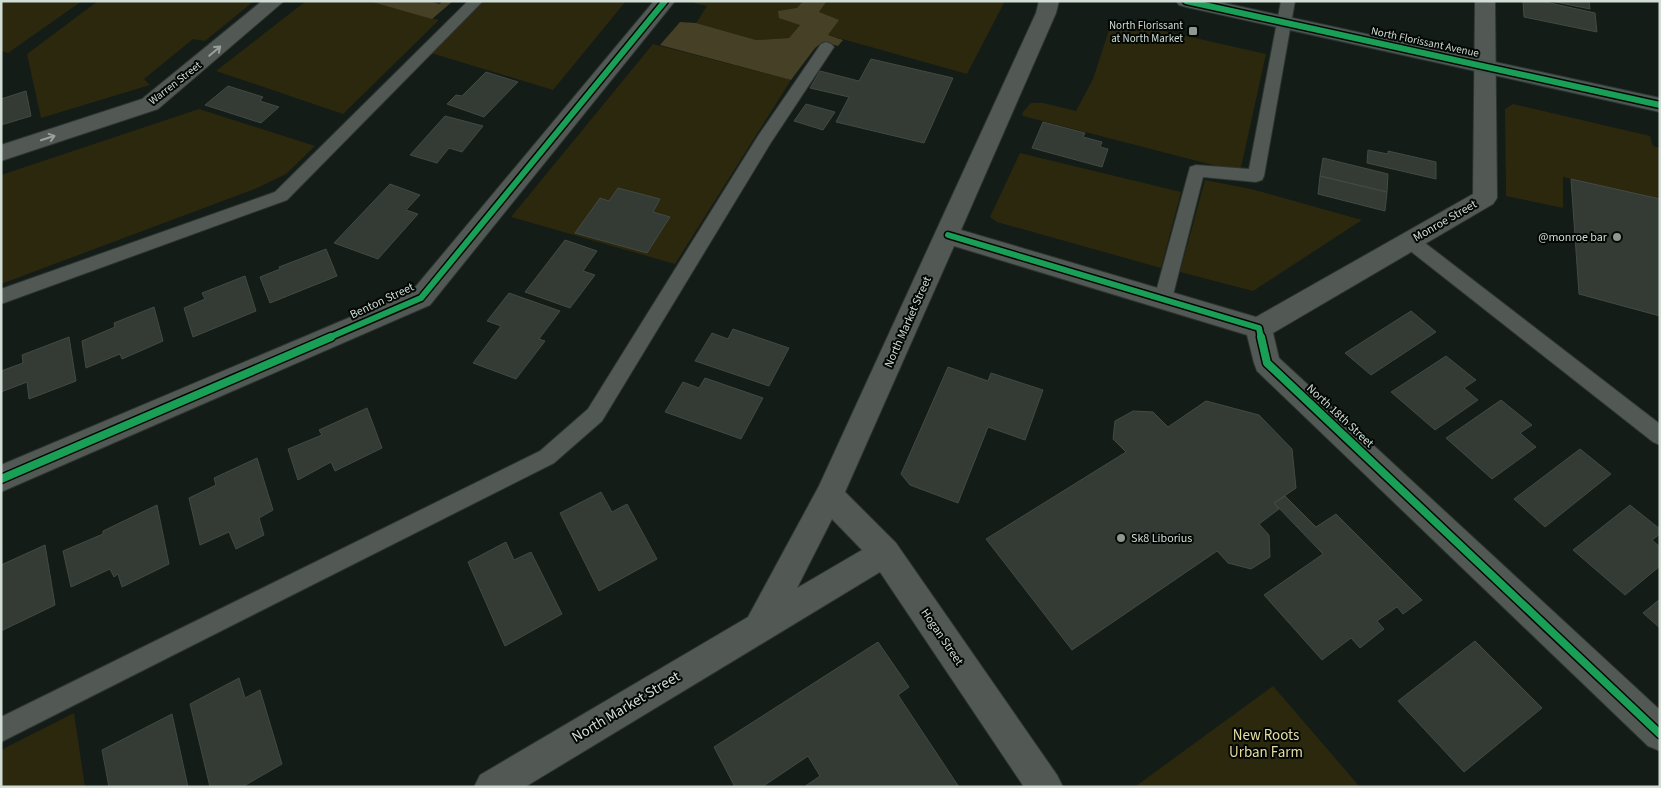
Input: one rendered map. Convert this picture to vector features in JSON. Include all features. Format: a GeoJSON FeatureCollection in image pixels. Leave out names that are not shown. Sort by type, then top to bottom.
{"type":"FeatureCollection","features":[{"type":"Feature","properties":{"kind":"main road","name":"North Florissant Avenue"},"geometry":{"type":"LineString","coordinates":[[1186,1],[1660,105]]}},
{"type":"Feature","properties":{"kind":"street","name":"Warren Street"},"geometry":{"type":"LineString","coordinates":[[1,153],[150,104],[274,1]]}},
{"type":"Feature","properties":{"kind":"street","name":"Benton Street"},"geometry":{"type":"LineString","coordinates":[[1,478],[421,298],[665,1]]}},
{"type":"Feature","properties":{"kind":"street","name":"Monroe Street"},"geometry":{"type":"LineString","coordinates":[[1259,328],[1486,198],[1485,1]]}},
{"type":"Feature","properties":{"kind":"street","name":"North Market Street"},"geometry":{"type":"LineString","coordinates":[[760,628],[829,495],[1053,5]]}},
{"type":"Feature","properties":{"kind":"street"},"geometry":{"type":"LineString","coordinates":[[948,234],[1259,328]]}},
{"type":"Feature","properties":{"kind":"street","name":"North 18th Street"},"geometry":{"type":"LineString","coordinates":[[1259,328],[1267,364],[1660,734]]}},
{"type":"Feature","properties":{"kind":"street","name":"Hogan Street"},"geometry":{"type":"LineString","coordinates":[[829,495],[885,553],[1045,787]]}},
{"type":"Feature","properties":{"kind":"street","name":"North Market Street"},"geometry":{"type":"LineString","coordinates":[[492,787],[885,553]]}},
{"type":"Feature","properties":{"kind":"lane"},"geometry":{"type":"LineString","coordinates":[[1,297],[281,196],[476,1]]}},
{"type":"Feature","properties":{"kind":"lane"},"geometry":{"type":"LineString","coordinates":[[1163,299],[1196,171],[1256,176],[1288,1]]}},
{"type":"Feature","properties":{"kind":"lane"},"geometry":{"type":"LineString","coordinates":[[1,730],[547,457],[595,415],[764,140],[826,47]]}},
{"type":"Feature","properties":{"kind":"lane"},"geometry":{"type":"LineString","coordinates":[[1410,241],[1660,436]]}},
{"type":"Feature","properties":{"kind":"green space"},"geometry":{"type":"Polygon","coordinates":[[[1,1],[82,1],[8,53],[1,51],[1,1]]]}},
{"type":"Feature","properties":{"kind":"green space"},"geometry":{"type":"Polygon","coordinates":[[[98,1],[254,1],[205,41],[193,39],[144,79],[150,85],[41,118],[27,54],[98,1]]]}},
{"type":"Feature","properties":{"kind":"green space"},"geometry":{"type":"Polygon","coordinates":[[[306,1],[369,1],[439,20],[343,114],[216,71],[306,1]]]}},
{"type":"Feature","properties":{"kind":"green space"},"geometry":{"type":"Polygon","coordinates":[[[484,1],[626,1],[553,90],[431,53],[484,1]]]}},
{"type":"Feature","properties":{"kind":"green space"},"geometry":{"type":"Polygon","coordinates":[[[695,1],[803,1],[797,8],[800,25],[789,38],[756,40],[696,23],[707,6],[694,3],[695,1]]]}},
{"type":"Feature","properties":{"kind":"green space"},"geometry":{"type":"Polygon","coordinates":[[[827,1],[1005,1],[967,74],[828,35],[819,12],[827,1]]]}},
{"type":"Feature","properties":{"kind":"green space"},"geometry":{"type":"Polygon","coordinates":[[[1120,21],[1266,54],[1240,172],[1023,116],[1022,113],[1031,103],[1043,103],[1076,111],[1093,79],[1111,24],[1120,21]]]}},
{"type":"Feature","properties":{"kind":"green space"},"geometry":{"type":"Polygon","coordinates":[[[653,44],[791,80],[675,264],[511,217],[653,44]]]}},
{"type":"Feature","properties":{"kind":"green space"},"geometry":{"type":"Polygon","coordinates":[[[1513,104],[1650,136],[1653,146],[1660,148],[1660,201],[1563,177],[1563,208],[1506,196],[1505,109],[1513,104]]]}},
{"type":"Feature","properties":{"kind":"green space"},"geometry":{"type":"Polygon","coordinates":[[[199,109],[315,146],[286,174],[257,188],[1,284],[1,175],[199,109]]]}},
{"type":"Feature","properties":{"kind":"green space"},"geometry":{"type":"Polygon","coordinates":[[[1020,153],[1181,192],[1161,268],[997,222],[990,217],[1020,153]]]}},
{"type":"Feature","properties":{"kind":"green space"},"geometry":{"type":"Polygon","coordinates":[[[1205,180],[1251,189],[1362,220],[1253,291],[1180,272],[1205,180]]]}},
{"type":"Feature","properties":{"kind":"green space","name":"New Roots Urban Farm"},"geometry":{"type":"Polygon","coordinates":[[[1273,686],[1360,787],[1136,787],[1136,786],[1273,686]]]}},
{"type":"Feature","properties":{"kind":"green space"},"geometry":{"type":"Polygon","coordinates":[[[74,713],[85,787],[1,787],[1,750],[74,713]]]}},
{"type":"Feature","properties":{"kind":"shaded area"},"geometry":{"type":"Polygon","coordinates":[[[369,1],[429,1],[439,4],[443,1],[453,1],[432,19],[369,1]]]}},
{"type":"Feature","properties":{"kind":"shaded area"},"geometry":{"type":"Polygon","coordinates":[[[803,1],[827,1],[819,12],[839,20],[828,35],[843,40],[838,46],[823,42],[815,48],[791,80],[660,45],[680,22],[696,23],[756,40],[789,38],[800,25],[779,18],[778,11],[797,8],[803,1]]]}},
{"type":"Feature","properties":{"kind":"building"},"geometry":{"type":"Polygon","coordinates":[[[1523,1],[1541,1],[1595,13],[1597,32],[1524,17],[1523,1]]]}},
{"type":"Feature","properties":{"kind":"building"},"geometry":{"type":"Polygon","coordinates":[[[1551,1],[1589,1],[1590,9],[1551,1]]]}},
{"type":"Feature","properties":{"kind":"building"},"geometry":{"type":"Polygon","coordinates":[[[871,59],[953,78],[924,143],[836,122],[849,97],[810,88],[820,71],[859,81],[871,59]]]}},
{"type":"Feature","properties":{"kind":"building"},"geometry":{"type":"Polygon","coordinates":[[[486,72],[518,82],[484,117],[447,104],[456,95],[462,96],[486,72]]]}},
{"type":"Feature","properties":{"kind":"building"},"geometry":{"type":"Polygon","coordinates":[[[228,86],[263,97],[260,101],[279,107],[261,123],[205,105],[228,86]]]}},
{"type":"Feature","properties":{"kind":"building"},"geometry":{"type":"Polygon","coordinates":[[[26,91],[31,116],[1,125],[1,99],[26,91]]]}},
{"type":"Feature","properties":{"kind":"building"},"geometry":{"type":"Polygon","coordinates":[[[806,104],[835,112],[823,130],[794,121],[806,104]]]}},
{"type":"Feature","properties":{"kind":"building"},"geometry":{"type":"Polygon","coordinates":[[[445,116],[483,126],[462,152],[449,148],[437,163],[410,155],[445,116]]]}},
{"type":"Feature","properties":{"kind":"building"},"geometry":{"type":"Polygon","coordinates":[[[1043,122],[1085,133],[1083,137],[1102,142],[1100,147],[1108,149],[1102,167],[1032,148],[1043,122]]]}},
{"type":"Feature","properties":{"kind":"building"},"geometry":{"type":"Polygon","coordinates":[[[1368,150],[1388,154],[1388,151],[1436,162],[1436,179],[1367,163],[1368,150]]]}},
{"type":"Feature","properties":{"kind":"building"},"geometry":{"type":"Polygon","coordinates":[[[1323,158],[1388,174],[1387,192],[1320,176],[1323,158]]]}},
{"type":"Feature","properties":{"kind":"building"},"geometry":{"type":"Polygon","coordinates":[[[1320,176],[1387,192],[1385,211],[1318,194],[1320,176]]]}},
{"type":"Feature","properties":{"kind":"building","name":"@monroe bar"},"geometry":{"type":"Polygon","coordinates":[[[1571,179],[1660,199],[1660,316],[1579,294],[1571,179]]]}},
{"type":"Feature","properties":{"kind":"building"},"geometry":{"type":"Polygon","coordinates":[[[390,184],[420,195],[406,210],[418,214],[378,259],[334,243],[390,184]]]}},
{"type":"Feature","properties":{"kind":"building"},"geometry":{"type":"Polygon","coordinates":[[[618,188],[660,199],[653,212],[670,217],[647,253],[575,233],[600,198],[609,201],[618,188]]]}},
{"type":"Feature","properties":{"kind":"building"},"geometry":{"type":"Polygon","coordinates":[[[565,240],[597,251],[583,271],[595,275],[570,308],[525,292],[565,240]]]}},
{"type":"Feature","properties":{"kind":"building"},"geometry":{"type":"Polygon","coordinates":[[[326,249],[337,276],[270,303],[260,277],[280,269],[279,267],[326,249]]]}},
{"type":"Feature","properties":{"kind":"building"},"geometry":{"type":"Polygon","coordinates":[[[245,276],[256,311],[193,337],[184,308],[205,299],[202,293],[245,276]]]}},
{"type":"Feature","properties":{"kind":"building"},"geometry":{"type":"Polygon","coordinates":[[[509,293],[560,311],[539,339],[545,341],[516,379],[473,363],[501,326],[487,321],[509,293]]]}},
{"type":"Feature","properties":{"kind":"building"},"geometry":{"type":"Polygon","coordinates":[[[154,307],[163,341],[122,359],[120,354],[86,368],[82,341],[115,327],[114,323],[154,307]]]}},
{"type":"Feature","properties":{"kind":"building"},"geometry":{"type":"Polygon","coordinates":[[[1411,311],[1436,332],[1371,375],[1345,353],[1411,311]]]}},
{"type":"Feature","properties":{"kind":"building"},"geometry":{"type":"Polygon","coordinates":[[[733,329],[789,348],[769,386],[695,361],[712,333],[728,339],[733,329]]]}},
{"type":"Feature","properties":{"kind":"building"},"geometry":{"type":"Polygon","coordinates":[[[69,337],[76,381],[29,399],[27,382],[1,392],[1,371],[23,363],[22,355],[69,337]]]}},
{"type":"Feature","properties":{"kind":"building"},"geometry":{"type":"Polygon","coordinates":[[[1446,356],[1476,380],[1464,388],[1478,400],[1435,430],[1391,392],[1446,356]]]}},
{"type":"Feature","properties":{"kind":"building"},"geometry":{"type":"Polygon","coordinates":[[[948,367],[988,381],[991,373],[1043,390],[1025,440],[988,427],[958,503],[910,485],[901,474],[948,367]]]}},
{"type":"Feature","properties":{"kind":"building"},"geometry":{"type":"Polygon","coordinates":[[[705,378],[763,398],[741,439],[665,412],[683,382],[699,388],[705,378]]]}},
{"type":"Feature","properties":{"kind":"building"},"geometry":{"type":"Polygon","coordinates":[[[1501,400],[1532,425],[1520,433],[1536,447],[1492,479],[1446,438],[1501,400]]]}},
{"type":"Feature","properties":{"kind":"building"},"geometry":{"type":"Polygon","coordinates":[[[1206,401],[1259,415],[1292,449],[1296,488],[1274,503],[1279,509],[1259,524],[1269,535],[1270,557],[1251,569],[1228,563],[1217,551],[1072,650],[986,539],[1126,452],[1113,439],[1115,421],[1133,411],[1153,412],[1168,427],[1206,401]]]}},
{"type":"Feature","properties":{"kind":"building"},"geometry":{"type":"Polygon","coordinates":[[[367,408],[382,448],[335,471],[331,462],[298,480],[288,449],[322,435],[319,430],[367,408]]]}},
{"type":"Feature","properties":{"kind":"building"},"geometry":{"type":"Polygon","coordinates":[[[1580,449],[1611,474],[1545,527],[1514,499],[1580,449]]]}},
{"type":"Feature","properties":{"kind":"building"},"geometry":{"type":"Polygon","coordinates":[[[257,458],[273,510],[259,518],[264,535],[236,549],[229,532],[200,545],[189,498],[216,485],[214,478],[257,458]]]}},
{"type":"Feature","properties":{"kind":"building"},"geometry":{"type":"Polygon","coordinates":[[[601,492],[612,512],[627,504],[657,559],[599,591],[560,513],[601,492]]]}},
{"type":"Feature","properties":{"kind":"building"},"geometry":{"type":"Polygon","coordinates":[[[1285,496],[1316,527],[1336,514],[1422,600],[1403,614],[1397,607],[1377,621],[1384,629],[1360,648],[1351,638],[1322,660],[1264,595],[1323,554],[1274,503],[1285,496]]]}},
{"type":"Feature","properties":{"kind":"building"},"geometry":{"type":"Polygon","coordinates":[[[157,505],[169,564],[122,587],[118,574],[114,577],[110,569],[71,587],[63,551],[103,534],[103,531],[157,505]]]}},
{"type":"Feature","properties":{"kind":"building"},"geometry":{"type":"Polygon","coordinates":[[[1630,505],[1660,529],[1660,534],[1652,540],[1660,547],[1660,566],[1625,595],[1573,550],[1630,505]]]}},
{"type":"Feature","properties":{"kind":"building"},"geometry":{"type":"Polygon","coordinates":[[[506,542],[514,560],[531,552],[562,614],[505,646],[468,562],[506,542]]]}},
{"type":"Feature","properties":{"kind":"building"},"geometry":{"type":"Polygon","coordinates":[[[45,545],[55,605],[1,631],[1,565],[45,545]]]}},
{"type":"Feature","properties":{"kind":"building"},"geometry":{"type":"Polygon","coordinates":[[[1660,599],[1660,628],[1643,613],[1660,599]]]}},
{"type":"Feature","properties":{"kind":"building"},"geometry":{"type":"Polygon","coordinates":[[[1475,641],[1542,708],[1464,772],[1398,701],[1475,641]]]}},
{"type":"Feature","properties":{"kind":"building"},"geometry":{"type":"Polygon","coordinates":[[[878,642],[909,687],[898,695],[959,787],[804,787],[820,776],[808,756],[762,787],[735,787],[714,747],[878,642]]]}},
{"type":"Feature","properties":{"kind":"building"},"geometry":{"type":"Polygon","coordinates":[[[239,678],[245,698],[260,690],[282,764],[242,787],[210,787],[190,704],[239,678]]]}},
{"type":"Feature","properties":{"kind":"building"},"geometry":{"type":"Polygon","coordinates":[[[172,714],[188,787],[109,787],[102,750],[172,714]]]}},
{"type":"Feature","properties":{"kind":"cycle path"},"geometry":{"type":"LineString","coordinates":[[1,479],[421,298],[665,1]]}},
{"type":"Feature","properties":{"kind":"cycle path"},"geometry":{"type":"LineString","coordinates":[[1186,1],[1660,105]]}},
{"type":"Feature","properties":{"kind":"cycle path"},"geometry":{"type":"LineString","coordinates":[[948,235],[1259,328],[1267,363],[1660,734]]}},
{"type":"Feature","properties":{"kind":"place","name":"North Florissant at North Market"},"geometry":{"type":"Point","coordinates":[1193,31]}},
{"type":"Feature","properties":{"kind":"place","name":"@monroe bar"},"geometry":{"type":"Point","coordinates":[1617,237]}},
{"type":"Feature","properties":{"kind":"place","name":"Sk8 Liborius"},"geometry":{"type":"Point","coordinates":[1121,538]}}]}
